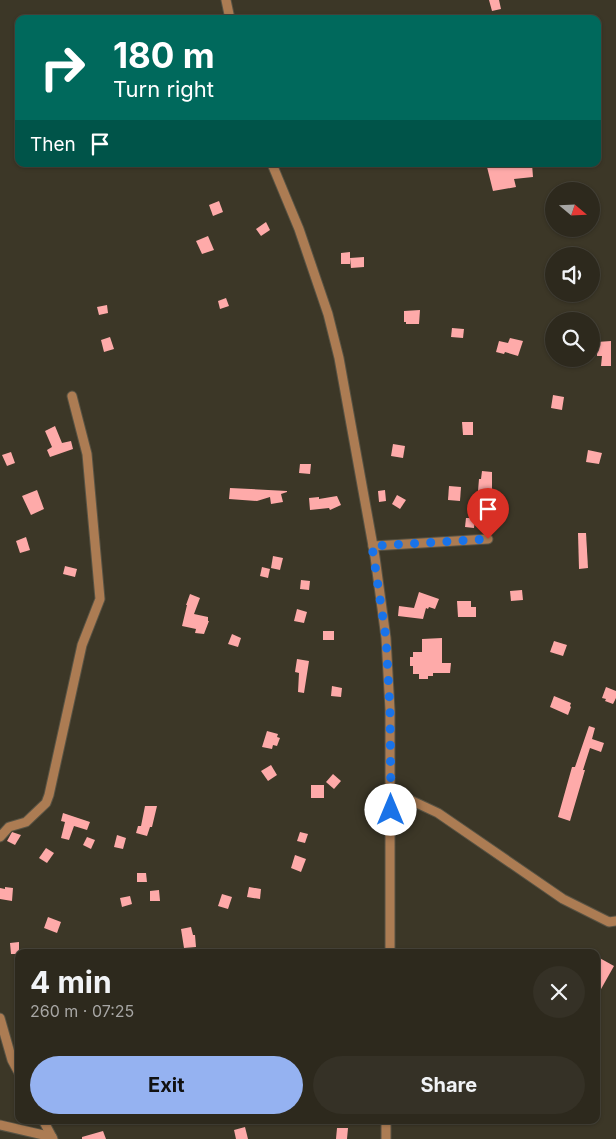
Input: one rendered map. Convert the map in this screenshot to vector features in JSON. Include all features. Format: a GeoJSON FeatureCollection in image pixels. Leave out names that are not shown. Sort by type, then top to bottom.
{"type":"FeatureCollection","features":[{"type":"Feature","properties":{"kind":"street"},"geometry":{"type":"LineString","coordinates":[[226,0],[229,15]]}},
{"type":"Feature","properties":{"kind":"street"},"geometry":{"type":"LineString","coordinates":[[273,167],[300,229],[328,314],[339,358],[386,638],[390,710],[390,949]]}},
{"type":"Feature","properties":{"kind":"street"},"geometry":{"type":"LineString","coordinates":[[0,837],[9,827],[26,822],[46,803],[82,645],[100,599],[87,454],[72,396]]}},
{"type":"Feature","properties":{"kind":"street"},"geometry":{"type":"LineString","coordinates":[[372,546],[488,539]]}},
{"type":"Feature","properties":{"kind":"street"},"geometry":{"type":"LineString","coordinates":[[391,791],[445,817],[562,899],[609,922],[616,921]]}},
{"type":"Feature","properties":{"kind":"street"},"geometry":{"type":"LineString","coordinates":[[0,1018],[15,1066]]}},
{"type":"Feature","properties":{"kind":"street"},"geometry":{"type":"LineString","coordinates":[[45,1124],[53,1138]]}},
{"type":"Feature","properties":{"kind":"street"},"geometry":{"type":"LineString","coordinates":[[386,1124],[386,1139]]}},
{"type":"Feature","properties":{"kind":"street"},"geometry":{"type":"LineString","coordinates":[[0,1125],[53,1138]]}},
{"type":"Feature","properties":{"kind":"building"},"geometry":{"type":"Polygon","coordinates":[[[489,0],[499,0],[501,9],[492,11],[489,0]]]}},
{"type":"Feature","properties":{"kind":"building"},"geometry":{"type":"Polygon","coordinates":[[[487,167],[532,167],[533,177],[514,179],[516,187],[493,191],[487,167]]]}},
{"type":"Feature","properties":{"kind":"building"},"geometry":{"type":"Polygon","coordinates":[[[219,201],[223,212],[213,216],[209,205],[219,201]]]}},
{"type":"Feature","properties":{"kind":"building"},"geometry":{"type":"Polygon","coordinates":[[[266,222],[270,230],[261,236],[256,229],[266,222]]]}},
{"type":"Feature","properties":{"kind":"building"},"geometry":{"type":"Polygon","coordinates":[[[208,236],[214,250],[202,254],[196,241],[208,236]]]}},
{"type":"Feature","properties":{"kind":"building"},"geometry":{"type":"Polygon","coordinates":[[[350,252],[350,264],[341,264],[341,253],[350,252]]]}},
{"type":"Feature","properties":{"kind":"building"},"geometry":{"type":"Polygon","coordinates":[[[364,257],[364,267],[351,268],[350,258],[364,257]]]}},
{"type":"Feature","properties":{"kind":"building"},"geometry":{"type":"Polygon","coordinates":[[[226,298],[229,306],[220,309],[218,301],[226,298]]]}},
{"type":"Feature","properties":{"kind":"building"},"geometry":{"type":"Polygon","coordinates":[[[107,305],[108,313],[99,315],[97,307],[107,305]]]}},
{"type":"Feature","properties":{"kind":"building"},"geometry":{"type":"Polygon","coordinates":[[[420,310],[419,324],[406,324],[404,322],[404,311],[420,310]]]}},
{"type":"Feature","properties":{"kind":"building"},"geometry":{"type":"Polygon","coordinates":[[[452,328],[464,329],[463,338],[451,337],[452,328]]]}},
{"type":"Feature","properties":{"kind":"building"},"geometry":{"type":"Polygon","coordinates":[[[110,337],[114,349],[104,352],[101,340],[110,337]]]}},
{"type":"Feature","properties":{"kind":"building"},"geometry":{"type":"Polygon","coordinates":[[[510,338],[523,341],[518,356],[505,352],[504,354],[496,352],[499,341],[508,343],[510,338]]]}},
{"type":"Feature","properties":{"kind":"building"},"geometry":{"type":"Polygon","coordinates":[[[611,341],[611,366],[601,366],[600,342],[611,341]]]}},
{"type":"Feature","properties":{"kind":"building"},"geometry":{"type":"Polygon","coordinates":[[[553,395],[564,397],[562,410],[551,408],[553,395]]]}},
{"type":"Feature","properties":{"kind":"building"},"geometry":{"type":"Polygon","coordinates":[[[462,422],[473,422],[473,435],[463,435],[462,422]]]}},
{"type":"Feature","properties":{"kind":"building"},"geometry":{"type":"Polygon","coordinates":[[[55,426],[62,443],[71,441],[73,449],[50,457],[47,450],[52,447],[45,431],[55,426]]]}},
{"type":"Feature","properties":{"kind":"building"},"geometry":{"type":"Polygon","coordinates":[[[393,444],[405,446],[403,458],[391,456],[393,444]]]}},
{"type":"Feature","properties":{"kind":"building"},"geometry":{"type":"Polygon","coordinates":[[[588,450],[602,453],[599,464],[586,462],[588,450]]]}},
{"type":"Feature","properties":{"kind":"building"},"geometry":{"type":"Polygon","coordinates":[[[11,452],[15,463],[7,466],[2,455],[11,452]]]}},
{"type":"Feature","properties":{"kind":"building"},"geometry":{"type":"Polygon","coordinates":[[[300,464],[311,464],[310,474],[299,473],[300,464]]]}},
{"type":"Feature","properties":{"kind":"building"},"geometry":{"type":"Polygon","coordinates":[[[482,471],[492,472],[492,491],[478,491],[482,471]]]}},
{"type":"Feature","properties":{"kind":"building"},"geometry":{"type":"Polygon","coordinates":[[[449,486],[461,487],[460,501],[448,500],[449,486]]]}},
{"type":"Feature","properties":{"kind":"building"},"geometry":{"type":"Polygon","coordinates":[[[230,488],[287,492],[281,494],[283,502],[271,504],[270,497],[257,501],[229,499],[230,488]]]}},
{"type":"Feature","properties":{"kind":"building"},"geometry":{"type":"Polygon","coordinates":[[[37,490],[44,509],[31,515],[22,496],[37,490]]]}},
{"type":"Feature","properties":{"kind":"building"},"geometry":{"type":"Polygon","coordinates":[[[385,490],[386,501],[379,502],[378,491],[385,490]]]}},
{"type":"Feature","properties":{"kind":"building"},"geometry":{"type":"Polygon","coordinates":[[[397,495],[406,500],[400,509],[392,504],[397,495]]]}},
{"type":"Feature","properties":{"kind":"building"},"geometry":{"type":"Polygon","coordinates":[[[337,496],[341,505],[330,510],[329,508],[310,510],[309,498],[319,497],[319,499],[337,496]]]}},
{"type":"Feature","properties":{"kind":"building"},"geometry":{"type":"Polygon","coordinates":[[[466,518],[475,518],[474,528],[465,527],[466,518]]]}},
{"type":"Feature","properties":{"kind":"building"},"geometry":{"type":"Polygon","coordinates":[[[578,533],[586,533],[588,568],[579,569],[578,533]]]}},
{"type":"Feature","properties":{"kind":"building"},"geometry":{"type":"Polygon","coordinates":[[[26,537],[30,550],[20,553],[16,541],[26,537]]]}},
{"type":"Feature","properties":{"kind":"building"},"geometry":{"type":"Polygon","coordinates":[[[273,556],[283,558],[280,570],[271,568],[273,556]]]}},
{"type":"Feature","properties":{"kind":"building"},"geometry":{"type":"Polygon","coordinates":[[[65,566],[77,569],[75,577],[63,574],[65,566]]]}},
{"type":"Feature","properties":{"kind":"building"},"geometry":{"type":"Polygon","coordinates":[[[262,567],[270,569],[268,578],[260,576],[262,567]]]}},
{"type":"Feature","properties":{"kind":"building"},"geometry":{"type":"Polygon","coordinates":[[[301,580],[310,581],[309,590],[300,589],[301,580]]]}},
{"type":"Feature","properties":{"kind":"building"},"geometry":{"type":"Polygon","coordinates":[[[522,590],[523,600],[511,601],[510,591],[522,590]]]}},
{"type":"Feature","properties":{"kind":"building"},"geometry":{"type":"Polygon","coordinates":[[[419,592],[439,599],[435,609],[426,608],[423,619],[398,616],[399,606],[414,608],[419,592]]]}},
{"type":"Feature","properties":{"kind":"building"},"geometry":{"type":"Polygon","coordinates":[[[190,594],[200,598],[194,614],[208,617],[209,621],[204,634],[195,633],[196,629],[182,626],[190,594]]]}},
{"type":"Feature","properties":{"kind":"building"},"geometry":{"type":"Polygon","coordinates":[[[457,601],[471,601],[471,607],[476,607],[476,617],[458,617],[457,601]]]}},
{"type":"Feature","properties":{"kind":"building"},"geometry":{"type":"Polygon","coordinates":[[[297,609],[307,612],[304,623],[294,621],[297,609]]]}},
{"type":"Feature","properties":{"kind":"building"},"geometry":{"type":"Polygon","coordinates":[[[323,631],[334,631],[334,640],[323,640],[323,631]]]}},
{"type":"Feature","properties":{"kind":"building"},"geometry":{"type":"Polygon","coordinates":[[[232,634],[241,638],[238,647],[228,644],[232,634]]]}},
{"type":"Feature","properties":{"kind":"building"},"geometry":{"type":"Polygon","coordinates":[[[442,638],[442,663],[451,663],[450,673],[433,673],[433,676],[428,676],[428,679],[419,679],[419,674],[413,674],[413,666],[410,666],[410,657],[413,657],[413,652],[422,652],[422,639],[442,638]]]}},
{"type":"Feature","properties":{"kind":"building"},"geometry":{"type":"Polygon","coordinates":[[[554,641],[567,645],[563,656],[550,652],[554,641]]]}},
{"type":"Feature","properties":{"kind":"building"},"geometry":{"type":"Polygon","coordinates":[[[297,659],[309,661],[304,693],[298,692],[299,673],[295,672],[297,659]]]}},
{"type":"Feature","properties":{"kind":"building"},"geometry":{"type":"Polygon","coordinates":[[[332,686],[342,688],[341,697],[331,696],[332,686]]]}},
{"type":"Feature","properties":{"kind":"building"},"geometry":{"type":"Polygon","coordinates":[[[606,687],[616,691],[616,698],[613,704],[602,698],[606,687]]]}},
{"type":"Feature","properties":{"kind":"building"},"geometry":{"type":"Polygon","coordinates":[[[554,696],[571,703],[568,715],[550,707],[554,696]]]}},
{"type":"Feature","properties":{"kind":"building"},"geometry":{"type":"Polygon","coordinates":[[[589,726],[595,728],[592,739],[604,743],[601,752],[590,748],[570,821],[558,817],[572,767],[575,767],[589,726]]]}},
{"type":"Feature","properties":{"kind":"building"},"geometry":{"type":"Polygon","coordinates":[[[267,731],[278,734],[277,737],[280,738],[277,746],[273,745],[272,749],[262,747],[267,731]]]}},
{"type":"Feature","properties":{"kind":"building"},"geometry":{"type":"Polygon","coordinates":[[[271,765],[277,775],[268,781],[261,771],[271,765]]]}},
{"type":"Feature","properties":{"kind":"building"},"geometry":{"type":"Polygon","coordinates":[[[333,774],[341,781],[334,789],[326,782],[333,774]]]}},
{"type":"Feature","properties":{"kind":"building"},"geometry":{"type":"Polygon","coordinates":[[[311,785],[324,785],[324,798],[311,798],[311,785]]]}},
{"type":"Feature","properties":{"kind":"building"},"geometry":{"type":"Polygon","coordinates":[[[145,806],[157,806],[152,827],[150,827],[147,836],[136,833],[138,826],[141,826],[145,806]]]}},
{"type":"Feature","properties":{"kind":"building"},"geometry":{"type":"Polygon","coordinates":[[[63,813],[90,822],[87,830],[74,826],[69,840],[61,838],[65,822],[61,821],[63,813]]]}},
{"type":"Feature","properties":{"kind":"building"},"geometry":{"type":"Polygon","coordinates":[[[12,832],[21,835],[15,845],[7,841],[12,832]]]}},
{"type":"Feature","properties":{"kind":"building"},"geometry":{"type":"Polygon","coordinates":[[[300,832],[308,834],[305,843],[297,841],[300,832]]]}},
{"type":"Feature","properties":{"kind":"building"},"geometry":{"type":"Polygon","coordinates":[[[117,835],[126,838],[123,849],[114,847],[117,835]]]}},
{"type":"Feature","properties":{"kind":"building"},"geometry":{"type":"Polygon","coordinates":[[[87,837],[95,840],[91,849],[83,845],[87,837]]]}},
{"type":"Feature","properties":{"kind":"building"},"geometry":{"type":"Polygon","coordinates":[[[46,848],[54,853],[47,863],[39,858],[46,848]]]}},
{"type":"Feature","properties":{"kind":"building"},"geometry":{"type":"Polygon","coordinates":[[[295,855],[306,859],[301,872],[291,868],[295,855]]]}},
{"type":"Feature","properties":{"kind":"building"},"geometry":{"type":"Polygon","coordinates":[[[137,873],[146,873],[147,882],[137,882],[137,873]]]}},
{"type":"Feature","properties":{"kind":"building"},"geometry":{"type":"Polygon","coordinates":[[[5,887],[13,888],[12,901],[0,899],[0,888],[5,889],[5,887]]]}},
{"type":"Feature","properties":{"kind":"building"},"geometry":{"type":"Polygon","coordinates":[[[249,887],[261,889],[260,899],[247,897],[249,887]]]}},
{"type":"Feature","properties":{"kind":"building"},"geometry":{"type":"Polygon","coordinates":[[[159,890],[160,901],[150,901],[150,891],[159,890]]]}},
{"type":"Feature","properties":{"kind":"building"},"geometry":{"type":"Polygon","coordinates":[[[222,894],[232,897],[228,909],[218,906],[222,894]]]}},
{"type":"Feature","properties":{"kind":"building"},"geometry":{"type":"Polygon","coordinates":[[[130,896],[132,904],[122,907],[120,898],[130,896]]]}},
{"type":"Feature","properties":{"kind":"building"},"geometry":{"type":"Polygon","coordinates":[[[48,917],[61,922],[57,933],[44,928],[48,917]]]}},
{"type":"Feature","properties":{"kind":"building"},"geometry":{"type":"Polygon","coordinates":[[[191,927],[193,935],[195,935],[196,947],[184,948],[181,929],[191,927]]]}},
{"type":"Feature","properties":{"kind":"building"},"geometry":{"type":"Polygon","coordinates":[[[19,942],[19,949],[15,949],[15,954],[11,954],[10,943],[19,942]]]}},
{"type":"Feature","properties":{"kind":"building"},"geometry":{"type":"Polygon","coordinates":[[[600,958],[614,966],[600,991],[600,958]]]}},
{"type":"Feature","properties":{"kind":"building"},"geometry":{"type":"Polygon","coordinates":[[[245,1127],[248,1139],[236,1139],[234,1130],[245,1127]]]}},
{"type":"Feature","properties":{"kind":"building"},"geometry":{"type":"Polygon","coordinates":[[[337,1128],[348,1128],[347,1139],[336,1139],[337,1128]]]}},
{"type":"Feature","properties":{"kind":"building"},"geometry":{"type":"Polygon","coordinates":[[[103,1131],[106,1139],[82,1139],[82,1137],[103,1131]]]}},
{"type":"Feature","properties":{"kind":"route"},"geometry":{"type":"LineString","coordinates":[[391,810],[390,710],[386,638],[372,546],[488,539]]}}]}
